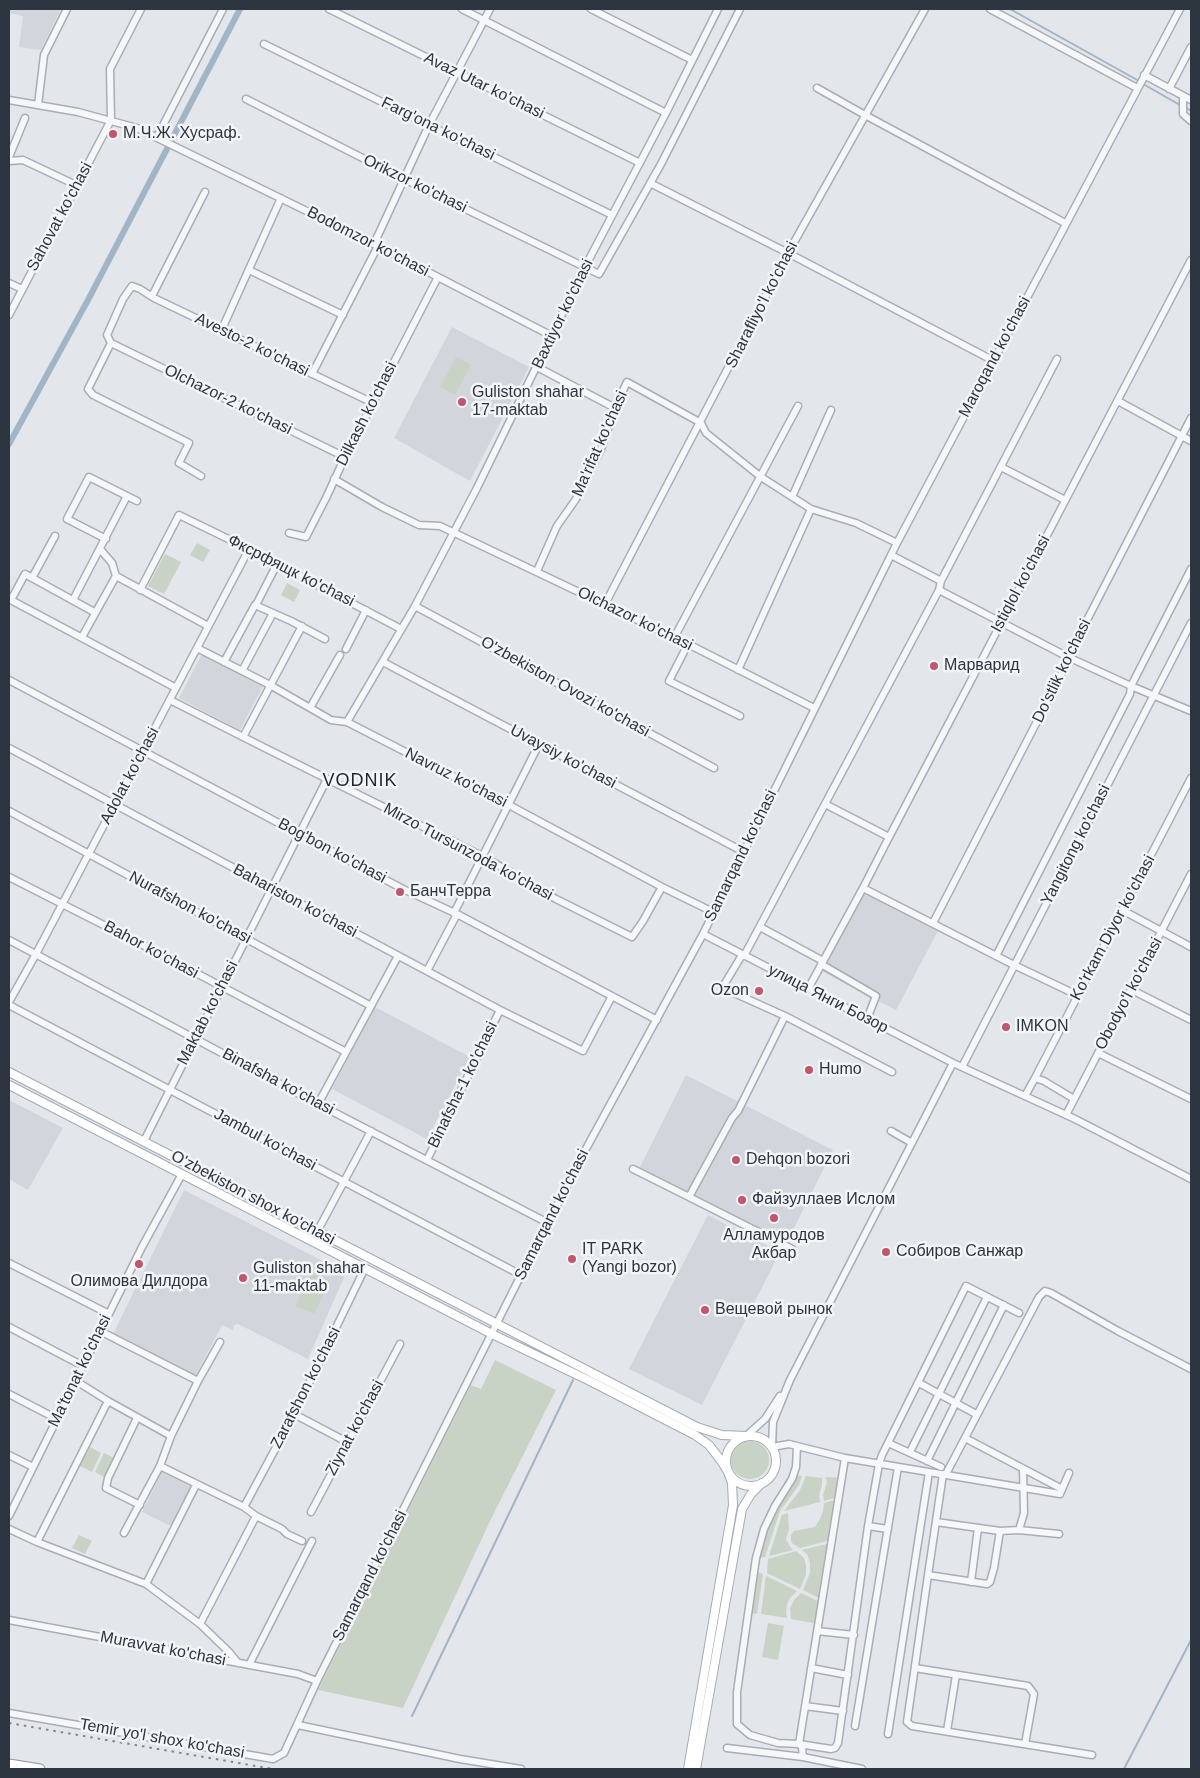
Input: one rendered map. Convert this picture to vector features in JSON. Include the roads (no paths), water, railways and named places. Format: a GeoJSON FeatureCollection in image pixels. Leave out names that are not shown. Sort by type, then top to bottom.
{"type":"FeatureCollection","features":[{"type":"Feature","properties":{"kind":"highway"},"geometry":{"type":"LineString","coordinates":[[9,1764],[40,1769]]}},
{"type":"Feature","properties":{"kind":"main road","name":"O'zbekiston shox ko'chasi"},"geometry":{"type":"LineString","coordinates":[[9,1072],[496,1325],[592,1372],[705,1431],[722,1435],[746,1436]]}},
{"type":"Feature","properties":{"kind":"main road","name":"O'zbekiston shox ko'chasi"},"geometry":{"type":"LineString","coordinates":[[9,1085],[492,1334],[590,1381],[695,1435],[709,1445],[728,1472]]}},
{"type":"Feature","properties":{"kind":"main road"},"geometry":{"type":"LineString","coordinates":[[688,1769],[698,1735],[742,1510],[751,1494],[772,1474],[776,1465],[776,1456],[772,1447],[759,1436],[746,1436],[737,1439],[728,1450],[725,1463],[732,1483],[732,1516],[698,1735],[696,1769]]}},
{"type":"Feature","properties":{"kind":"main road"},"geometry":{"type":"LineString","coordinates":[[728,1472],[734,1480],[743,1485],[753,1486],[762,1483]]}},
{"type":"Feature","properties":{"kind":"street"},"geometry":{"type":"LineString","coordinates":[[38,105],[44,55],[67,9]]}},
{"type":"Feature","properties":{"kind":"street"},"geometry":{"type":"LineString","coordinates":[[111,120],[110,68],[141,9]]}},
{"type":"Feature","properties":{"kind":"street"},"geometry":{"type":"LineString","coordinates":[[9,100],[111,120],[160,138],[223,9]]}},
{"type":"Feature","properties":{"kind":"street","name":"Avaz Utar ko'chasi"},"geometry":{"type":"LineString","coordinates":[[329,9],[640,163]]}},
{"type":"Feature","properties":{"kind":"street"},"geometry":{"type":"LineString","coordinates":[[462,9],[666,113]]}},
{"type":"Feature","properties":{"kind":"street"},"geometry":{"type":"LineString","coordinates":[[312,374],[343,315],[376,245],[429,125],[490,9]]}},
{"type":"Feature","properties":{"kind":"street"},"geometry":{"type":"LineString","coordinates":[[591,9],[692,60]]}},
{"type":"Feature","properties":{"kind":"street","name":"Baxtiyor ko'chasi"},"geometry":{"type":"LineString","coordinates":[[347,722],[415,606],[454,533],[585,268],[718,9]]}},
{"type":"Feature","properties":{"kind":"street"},"geometry":{"type":"LineString","coordinates":[[585,268],[599,274],[703,85],[740,9]]}},
{"type":"Feature","properties":{"kind":"street","name":"Sharafliyo'l ko'chasi"},"geometry":{"type":"LineString","coordinates":[[605,604],[788,253],[925,9]]}},
{"type":"Feature","properties":{"kind":"street"},"geometry":{"type":"LineString","coordinates":[[990,9],[1137,88]]}},
{"type":"Feature","properties":{"kind":"street","name":"Maroqand ko'chasi"},"geometry":{"type":"LineString","coordinates":[[814,708],[890,556],[1180,9]]}},
{"type":"Feature","properties":{"kind":"street","name":"Farg'ona ko'chasi"},"geometry":{"type":"LineString","coordinates":[[264,44],[612,216]]}},
{"type":"Feature","properties":{"kind":"street"},"geometry":{"type":"LineString","coordinates":[[1169,89],[1191,47]]}},
{"type":"Feature","properties":{"kind":"street"},"geometry":{"type":"LineString","coordinates":[[1144,75],[1191,100]]}},
{"type":"Feature","properties":{"kind":"street"},"geometry":{"type":"LineString","coordinates":[[817,88],[1065,223]]}},
{"type":"Feature","properties":{"kind":"street"},"geometry":{"type":"LineString","coordinates":[[1183,96],[1183,114],[1191,121]]}},
{"type":"Feature","properties":{"kind":"street","name":"Orikzor ko'chasi"},"geometry":{"type":"LineString","coordinates":[[246,99],[585,268]]}},
{"type":"Feature","properties":{"kind":"street"},"geometry":{"type":"LineString","coordinates":[[9,157],[25,118]]}},
{"type":"Feature","properties":{"kind":"street","name":"Sahovat ko'chasi"},"geometry":{"type":"LineString","coordinates":[[9,315],[111,120]]}},
{"type":"Feature","properties":{"kind":"street","name":"Bodomzor ko'chasi"},"geometry":{"type":"LineString","coordinates":[[160,138],[376,245],[552,336]]}},
{"type":"Feature","properties":{"kind":"street"},"geometry":{"type":"LineString","coordinates":[[9,161],[23,160],[76,185]]}},
{"type":"Feature","properties":{"kind":"street"},"geometry":{"type":"LineString","coordinates":[[650,183],[994,361]]}},
{"type":"Feature","properties":{"kind":"street"},"geometry":{"type":"LineString","coordinates":[[152,296],[205,192]]}},
{"type":"Feature","properties":{"kind":"street"},"geometry":{"type":"LineString","coordinates":[[222,329],[281,198]]}},
{"type":"Feature","properties":{"kind":"street","name":"Istiqlol ko'chasi"},"geometry":{"type":"LineString","coordinates":[[808,989],[864,888],[1191,260]]}},
{"type":"Feature","properties":{"kind":"street"},"geometry":{"type":"LineString","coordinates":[[248,270],[343,315]]}},
{"type":"Feature","properties":{"kind":"street","name":"Dilkash ko'chasi"},"geometry":{"type":"LineString","coordinates":[[290,533],[306,537],[438,277]]}},
{"type":"Feature","properties":{"kind":"street"},"geometry":{"type":"LineString","coordinates":[[9,282],[22,289]]}},
{"type":"Feature","properties":{"kind":"street","name":"Avesto-2 ko'chasi"},"geometry":{"type":"LineString","coordinates":[[111,343],[107,335],[123,299],[132,286],[373,402]]}},
{"type":"Feature","properties":{"kind":"street"},"geometry":{"type":"LineString","coordinates":[[111,343],[88,390],[93,395],[189,442],[179,464],[201,476]]}},
{"type":"Feature","properties":{"kind":"street","name":"Olchazor-2 ko'chasi"},"geometry":{"type":"LineString","coordinates":[[111,343],[345,457]]}},
{"type":"Feature","properties":{"kind":"street"},"geometry":{"type":"LineString","coordinates":[[892,1072],[785,1016],[725,989],[724,985],[760,926],[870,716],[939,590],[941,581],[1057,359]]}},
{"type":"Feature","properties":{"kind":"street"},"geometry":{"type":"LineString","coordinates":[[537,366],[589,396],[615,408]]}},
{"type":"Feature","properties":{"kind":"street","name":"Ma'rifat ko'chasi"},"geometry":{"type":"LineString","coordinates":[[536,571],[557,526],[576,499],[600,449],[627,382],[701,423],[706,433],[761,477],[811,509],[856,523],[897,543]]}},
{"type":"Feature","properties":{"kind":"street"},"geometry":{"type":"LineString","coordinates":[[1118,401],[1191,441]]}},
{"type":"Feature","properties":{"kind":"street"},"geometry":{"type":"LineString","coordinates":[[674,638],[798,406]]}},
{"type":"Feature","properties":{"kind":"street"},"geometry":{"type":"LineString","coordinates":[[792,497],[830,410]]}},
{"type":"Feature","properties":{"kind":"street","name":"Do'stlik ko'chasi"},"geometry":{"type":"LineString","coordinates":[[933,923],[1191,418]]}},
{"type":"Feature","properties":{"kind":"street"},"geometry":{"type":"LineString","coordinates":[[1001,467],[1065,500]]}},
{"type":"Feature","properties":{"kind":"street"},"geometry":{"type":"LineString","coordinates":[[106,539],[67,519],[89,477],[137,501]]}},
{"type":"Feature","properties":{"kind":"street","name":"Olchazor ko'chasi"},"geometry":{"type":"LineString","coordinates":[[334,479],[382,507],[419,525],[440,526],[688,644],[814,708]]}},
{"type":"Feature","properties":{"kind":"street"},"geometry":{"type":"LineString","coordinates":[[73,600],[127,496]]}},
{"type":"Feature","properties":{"kind":"street"},"geometry":{"type":"LineString","coordinates":[[738,670],[811,509]]}},
{"type":"Feature","properties":{"kind":"street","name":"Фксрфящк ko'chasi"},"geometry":{"type":"LineString","coordinates":[[140,590],[179,515],[249,549],[401,630]]}},
{"type":"Feature","properties":{"kind":"street"},"geometry":{"type":"LineString","coordinates":[[32,578],[54,536]]}},
{"type":"Feature","properties":{"kind":"street"},"geometry":{"type":"LineString","coordinates":[[100,549],[112,563],[116,576],[208,626]]}},
{"type":"Feature","properties":{"kind":"street","name":"Adolat ko'chasi"},"geometry":{"type":"LineString","coordinates":[[9,1003],[249,549]]}},
{"type":"Feature","properties":{"kind":"street"},"geometry":{"type":"LineString","coordinates":[[890,556],[941,581]]}},
{"type":"Feature","properties":{"kind":"street"},"geometry":{"type":"LineString","coordinates":[[224,662],[277,564]]}},
{"type":"Feature","properties":{"kind":"street","name":"Yangitong ko'chasi"},"geometry":{"type":"LineString","coordinates":[[996,956],[1130,694],[1130,686],[1191,568]]}},
{"type":"Feature","properties":{"kind":"street"},"geometry":{"type":"LineString","coordinates":[[94,612],[25,574],[10,600],[176,688]]}},
{"type":"Feature","properties":{"kind":"street"},"geometry":{"type":"LineString","coordinates":[[82,637],[94,612],[116,576]]}},
{"type":"Feature","properties":{"kind":"street"},"geometry":{"type":"LineString","coordinates":[[939,590],[1068,658],[1191,711]]}},
{"type":"Feature","properties":{"kind":"street"},"geometry":{"type":"LineString","coordinates":[[255,605],[302,626],[325,639]]}},
{"type":"Feature","properties":{"kind":"street","name":"O'zbekiston Ovozi ko'chasi"},"geometry":{"type":"LineString","coordinates":[[415,606],[714,768]]}},
{"type":"Feature","properties":{"kind":"street"},"geometry":{"type":"LineString","coordinates":[[346,648],[366,610]]}},
{"type":"Feature","properties":{"kind":"street"},"geometry":{"type":"LineString","coordinates":[[242,671],[273,613]]}},
{"type":"Feature","properties":{"kind":"street","name":"Yangitong ko'chasi"},"geometry":{"type":"LineString","coordinates":[[962,1067],[1191,622]]}},
{"type":"Feature","properties":{"kind":"street"},"geometry":{"type":"LineString","coordinates":[[243,737],[302,626]]}},
{"type":"Feature","properties":{"kind":"street"},"geometry":{"type":"LineString","coordinates":[[688,644],[669,682],[740,716]]}},
{"type":"Feature","properties":{"kind":"street","name":"Navruz ko'chasi"},"geometry":{"type":"LineString","coordinates":[[197,648],[270,685],[331,720],[347,722],[713,912]]}},
{"type":"Feature","properties":{"kind":"street"},"geometry":{"type":"LineString","coordinates":[[310,708],[340,655]]}},
{"type":"Feature","properties":{"kind":"street","name":"Uvaysiy ko'chasi"},"geometry":{"type":"LineString","coordinates":[[383,662],[744,852]]}},
{"type":"Feature","properties":{"kind":"street","name":"Bog'bon ko'chasi"},"geometry":{"type":"LineString","coordinates":[[9,680],[404,889],[456,913],[657,1020]]}},
{"type":"Feature","properties":{"kind":"street","name":"Mirzo Tursunzoda ko'chasi"},"geometry":{"type":"LineString","coordinates":[[170,700],[484,857],[632,938],[662,887]]}},
{"type":"Feature","properties":{"kind":"street","name":"Samarqand ko'chasi"},"geometry":{"type":"LineString","coordinates":[[298,1725],[318,1680],[521,1275],[587,1147],[702,934],[814,708]]}},
{"type":"Feature","properties":{"kind":"street"},"geometry":{"type":"LineString","coordinates":[[427,971],[540,744]]}},
{"type":"Feature","properties":{"kind":"street","name":"Bahariston ko'chasi"},"geometry":{"type":"LineString","coordinates":[[9,748],[500,1010],[583,1051],[612,996]]}},
{"type":"Feature","properties":{"kind":"street","name":"Ko'rkam Diyor ko'chasi"},"geometry":{"type":"LineString","coordinates":[[1025,1096],[1191,778]]}},
{"type":"Feature","properties":{"kind":"street","name":"Maktab ko'chasi"},"geometry":{"type":"LineString","coordinates":[[144,1141],[327,779]]}},
{"type":"Feature","properties":{"kind":"street"},"geometry":{"type":"LineString","coordinates":[[825,804],[889,837]]}},
{"type":"Feature","properties":{"kind":"street","name":"Nurafshon ko'chasi"},"geometry":{"type":"LineString","coordinates":[[9,812],[371,1006]]}},
{"type":"Feature","properties":{"kind":"street","name":"Obodyo'l ko'chasi"},"geometry":{"type":"LineString","coordinates":[[1066,1115],[1191,874]]}},
{"type":"Feature","properties":{"kind":"street","name":"Bahor ko'chasi"},"geometry":{"type":"LineString","coordinates":[[9,877],[142,944],[346,1052]]}},
{"type":"Feature","properties":{"kind":"street"},"geometry":{"type":"LineString","coordinates":[[864,888],[996,956],[1077,995]]}},
{"type":"Feature","properties":{"kind":"street"},"geometry":{"type":"LineString","coordinates":[[1122,910],[1191,947]]}},
{"type":"Feature","properties":{"kind":"street"},"geometry":{"type":"LineString","coordinates":[[760,926],[876,996],[867,1019]]}},
{"type":"Feature","properties":{"kind":"street","name":"улица Янги Бозор"},"geometry":{"type":"LineString","coordinates":[[702,934],[953,1063],[1066,1115],[1191,1179]]}},
{"type":"Feature","properties":{"kind":"street","name":"Binafsha ko'chasi"},"geometry":{"type":"LineString","coordinates":[[9,940],[318,1104],[548,1223]]}},
{"type":"Feature","properties":{"kind":"street"},"geometry":{"type":"LineString","coordinates":[[318,1104],[398,956]]}},
{"type":"Feature","properties":{"kind":"street"},"geometry":{"type":"LineString","coordinates":[[1132,990],[1191,1020]]}},
{"type":"Feature","properties":{"kind":"street","name":"Jambul ko'chasi"},"geometry":{"type":"LineString","coordinates":[[9,1003],[521,1275]]}},
{"type":"Feature","properties":{"kind":"street","name":"Binafsha-1 ko'chasi"},"geometry":{"type":"LineString","coordinates":[[427,1160],[500,1010]]}},
{"type":"Feature","properties":{"kind":"street"},"geometry":{"type":"LineString","coordinates":[[689,1197],[732,1118],[738,1111],[785,1016]]}},
{"type":"Feature","properties":{"kind":"street"},"geometry":{"type":"LineString","coordinates":[[1098,1053],[1191,1099]]}},
{"type":"Feature","properties":{"kind":"street"},"geometry":{"type":"LineString","coordinates":[[746,1436],[766,1418],[790,1380],[953,1063]]}},
{"type":"Feature","properties":{"kind":"street"},"geometry":{"type":"LineString","coordinates":[[1034,1078],[1044,1081],[1074,1099]]}},
{"type":"Feature","properties":{"kind":"street"},"geometry":{"type":"LineString","coordinates":[[317,1232],[371,1131]]}},
{"type":"Feature","properties":{"kind":"street"},"geometry":{"type":"LineString","coordinates":[[891,1131],[912,1143]]}},
{"type":"Feature","properties":{"kind":"street"},"geometry":{"type":"LineString","coordinates":[[633,1169],[792,1250]]}},
{"type":"Feature","properties":{"kind":"street","name":"Ma'tonat ko'chasi"},"geometry":{"type":"LineString","coordinates":[[9,1516],[142,1247],[182,1174]]}},
{"type":"Feature","properties":{"kind":"street"},"geometry":{"type":"LineString","coordinates":[[9,1263],[109,1314]]}},
{"type":"Feature","properties":{"kind":"street","name":"Zarafshon ko'chasi"},"geometry":{"type":"LineString","coordinates":[[244,1507],[294,1414],[365,1268]]}},
{"type":"Feature","properties":{"kind":"street"},"geometry":{"type":"LineString","coordinates":[[797,1446],[794,1473],[764,1529],[756,1558],[737,1692],[737,1724],[750,1734],[778,1743],[830,1749],[835,1748],[838,1743],[868,1526],[879,1464],[888,1443],[966,1286],[1019,1313]]}},
{"type":"Feature","properties":{"kind":"street"},"geometry":{"type":"LineString","coordinates":[[1092,1755],[912,1726],[907,1722],[944,1474],[1039,1297],[1045,1291],[1191,1369]]}},
{"type":"Feature","properties":{"kind":"street"},"geometry":{"type":"LineString","coordinates":[[910,1452],[987,1297]]}},
{"type":"Feature","properties":{"kind":"street"},"geometry":{"type":"LineString","coordinates":[[927,1461],[1004,1305]]}},
{"type":"Feature","properties":{"kind":"street"},"geometry":{"type":"LineString","coordinates":[[9,1327],[83,1366]]}},
{"type":"Feature","properties":{"kind":"street"},"geometry":{"type":"LineString","coordinates":[[100,1331],[198,1381]]}},
{"type":"Feature","properties":{"kind":"street"},"geometry":{"type":"LineString","coordinates":[[124,1533],[160,1466],[171,1436],[198,1381],[220,1342]]}},
{"type":"Feature","properties":{"kind":"street","name":"Ziynat ko'chasi"},"geometry":{"type":"LineString","coordinates":[[311,1512],[400,1344]]}},
{"type":"Feature","properties":{"kind":"street"},"geometry":{"type":"LineString","coordinates":[[790,1380],[773,1422],[771,1434],[772,1447],[789,1444],[845,1458],[1060,1494],[1069,1474]]}},
{"type":"Feature","properties":{"kind":"street"},"geometry":{"type":"LineString","coordinates":[[76,1381],[108,1402],[171,1436]]}},
{"type":"Feature","properties":{"kind":"street"},"geometry":{"type":"LineString","coordinates":[[919,1383],[976,1414]]}},
{"type":"Feature","properties":{"kind":"street"},"geometry":{"type":"LineString","coordinates":[[9,1394],[57,1419]]}},
{"type":"Feature","properties":{"kind":"street"},"geometry":{"type":"LineString","coordinates":[[37,1542],[108,1402]]}},
{"type":"Feature","properties":{"kind":"street"},"geometry":{"type":"LineString","coordinates":[[294,1414],[347,1442]]}},
{"type":"Feature","properties":{"kind":"street"},"geometry":{"type":"LineString","coordinates":[[137,1418],[108,1478],[106,1488],[140,1505]]}},
{"type":"Feature","properties":{"kind":"street"},"geometry":{"type":"LineString","coordinates":[[965,1438],[1062,1489]]}},
{"type":"Feature","properties":{"kind":"street"},"geometry":{"type":"LineString","coordinates":[[888,1443],[941,1466]]}},
{"type":"Feature","properties":{"kind":"street"},"geometry":{"type":"LineString","coordinates":[[9,1455],[33,1467]]}},
{"type":"Feature","properties":{"kind":"street"},"geometry":{"type":"LineString","coordinates":[[802,1757],[802,1747],[799,1744],[845,1458]]}},
{"type":"Feature","properties":{"kind":"street"},"geometry":{"type":"LineString","coordinates":[[160,1466],[244,1507],[256,1516],[302,1541]]}},
{"type":"Feature","properties":{"kind":"street"},"geometry":{"type":"LineString","coordinates":[[855,1726],[898,1467]]}},
{"type":"Feature","properties":{"kind":"street"},"geometry":{"type":"LineString","coordinates":[[1019,1530],[1024,1513],[1023,1469]]}},
{"type":"Feature","properties":{"kind":"street"},"geometry":{"type":"LineString","coordinates":[[888,1734],[928,1472]]}},
{"type":"Feature","properties":{"kind":"street"},"geometry":{"type":"LineString","coordinates":[[146,1584],[196,1484]]}},
{"type":"Feature","properties":{"kind":"street"},"geometry":{"type":"LineString","coordinates":[[200,1624],[256,1516]]}},
{"type":"Feature","properties":{"kind":"street"},"geometry":{"type":"LineString","coordinates":[[936,1522],[1000,1531],[1019,1530],[1059,1534]]}},
{"type":"Feature","properties":{"kind":"street"},"geometry":{"type":"LineString","coordinates":[[868,1526],[888,1529]]}},
{"type":"Feature","properties":{"kind":"street"},"geometry":{"type":"LineString","coordinates":[[971,1582],[978,1528]]}},
{"type":"Feature","properties":{"kind":"street"},"geometry":{"type":"LineString","coordinates":[[9,1529],[37,1542],[146,1584],[200,1624],[238,1663]]}},
{"type":"Feature","properties":{"kind":"street"},"geometry":{"type":"LineString","coordinates":[[928,1575],[987,1584],[990,1582],[994,1568],[1000,1531]]}},
{"type":"Feature","properties":{"kind":"street"},"geometry":{"type":"LineString","coordinates":[[249,1665],[312,1541]]}},
{"type":"Feature","properties":{"kind":"street","name":"Muravvat ko'chasi"},"geometry":{"type":"LineString","coordinates":[[9,1620],[298,1674],[318,1680]]}},
{"type":"Feature","properties":{"kind":"street"},"geometry":{"type":"LineString","coordinates":[[817,1631],[854,1634]]}},
{"type":"Feature","properties":{"kind":"street"},"geometry":{"type":"LineString","coordinates":[[811,1668],[848,1676]]}},
{"type":"Feature","properties":{"kind":"street"},"geometry":{"type":"LineString","coordinates":[[915,1668],[1028,1686],[1034,1694],[1025,1744]]}},
{"type":"Feature","properties":{"kind":"street"},"geometry":{"type":"LineString","coordinates":[[947,1731],[956,1675]]}},
{"type":"Feature","properties":{"kind":"street"},"geometry":{"type":"LineString","coordinates":[[805,1706],[843,1711]]}},
{"type":"Feature","properties":{"kind":"street","name":"Temir yo'l shox ko'chasi"},"geometry":{"type":"LineString","coordinates":[[9,1712],[274,1759],[284,1753],[298,1725]]}},
{"type":"Feature","properties":{"kind":"street"},"geometry":{"type":"LineString","coordinates":[[298,1725],[460,1759],[522,1769]]}},
{"type":"Feature","properties":{"kind":"street"},"geometry":{"type":"LineString","coordinates":[[726,1748],[802,1757],[862,1769]]}},
{"type":"Feature","properties":{"kind":"waterway"},"geometry":{"type":"LineString","coordinates":[[9,444],[88,300],[240,9]]}},
{"type":"Feature","properties":{"kind":"waterway"},"geometry":{"type":"LineString","coordinates":[[1010,9],[1139,81]]}},
{"type":"Feature","properties":{"kind":"waterway"},"geometry":{"type":"LineString","coordinates":[[1143,84],[1180,105]]}},
{"type":"Feature","properties":{"kind":"waterway"},"geometry":{"type":"LineString","coordinates":[[1185,107],[1191,111]]}},
{"type":"Feature","properties":{"kind":"waterway"},"geometry":{"type":"LineString","coordinates":[[412,1716],[573,1380]]}},
{"type":"Feature","properties":{"kind":"waterway"},"geometry":{"type":"LineString","coordinates":[[1124,1769],[1191,1640]]}},
{"type":"Feature","properties":{"kind":"railway"},"geometry":{"type":"LineString","coordinates":[[9,1723],[273,1769]]}},
{"type":"Feature","properties":{"kind":"place","name":"М.Ч.Ж. Хусраф."},"geometry":{"type":"Point","coordinates":[113,134]}},
{"type":"Feature","properties":{"kind":"place","name":"Guliston shahar 17-maktab"},"geometry":{"type":"Point","coordinates":[462,402]}},
{"type":"Feature","properties":{"kind":"place","name":"Марварид"},"geometry":{"type":"Point","coordinates":[934,666]}},
{"type":"Feature","properties":{"kind":"place","name":"БанчТерра"},"geometry":{"type":"Point","coordinates":[400,892]}},
{"type":"Feature","properties":{"kind":"place","name":"Ozon"},"geometry":{"type":"Point","coordinates":[759,991]}},
{"type":"Feature","properties":{"kind":"place","name":"IMKON"},"geometry":{"type":"Point","coordinates":[1006,1027]}},
{"type":"Feature","properties":{"kind":"place","name":"Humo"},"geometry":{"type":"Point","coordinates":[809,1070]}},
{"type":"Feature","properties":{"kind":"place","name":"Dehqon bozori"},"geometry":{"type":"Point","coordinates":[736,1160]}},
{"type":"Feature","properties":{"kind":"place","name":"Файзуллаев Ислом"},"geometry":{"type":"Point","coordinates":[742,1200]}},
{"type":"Feature","properties":{"kind":"place","name":"Алламуродов Акбар"},"geometry":{"type":"Point","coordinates":[774,1218]}},
{"type":"Feature","properties":{"kind":"place","name":"Собиров Санжар"},"geometry":{"type":"Point","coordinates":[886,1252]}},
{"type":"Feature","properties":{"kind":"place","name":"IT PARK (Yangi bozor)"},"geometry":{"type":"Point","coordinates":[572,1259]}},
{"type":"Feature","properties":{"kind":"place","name":"Олимова Дилдора"},"geometry":{"type":"Point","coordinates":[139,1264]}},
{"type":"Feature","properties":{"kind":"place","name":"Guliston shahar 11-maktab"},"geometry":{"type":"Point","coordinates":[243,1278]}},
{"type":"Feature","properties":{"kind":"place","name":"Вещевой рынок"},"geometry":{"type":"Point","coordinates":[705,1310]}},
{"type":"Feature","properties":{"kind":"district","name":"VODNIK"},"geometry":{"type":"Point","coordinates":[360,781]}}]}
